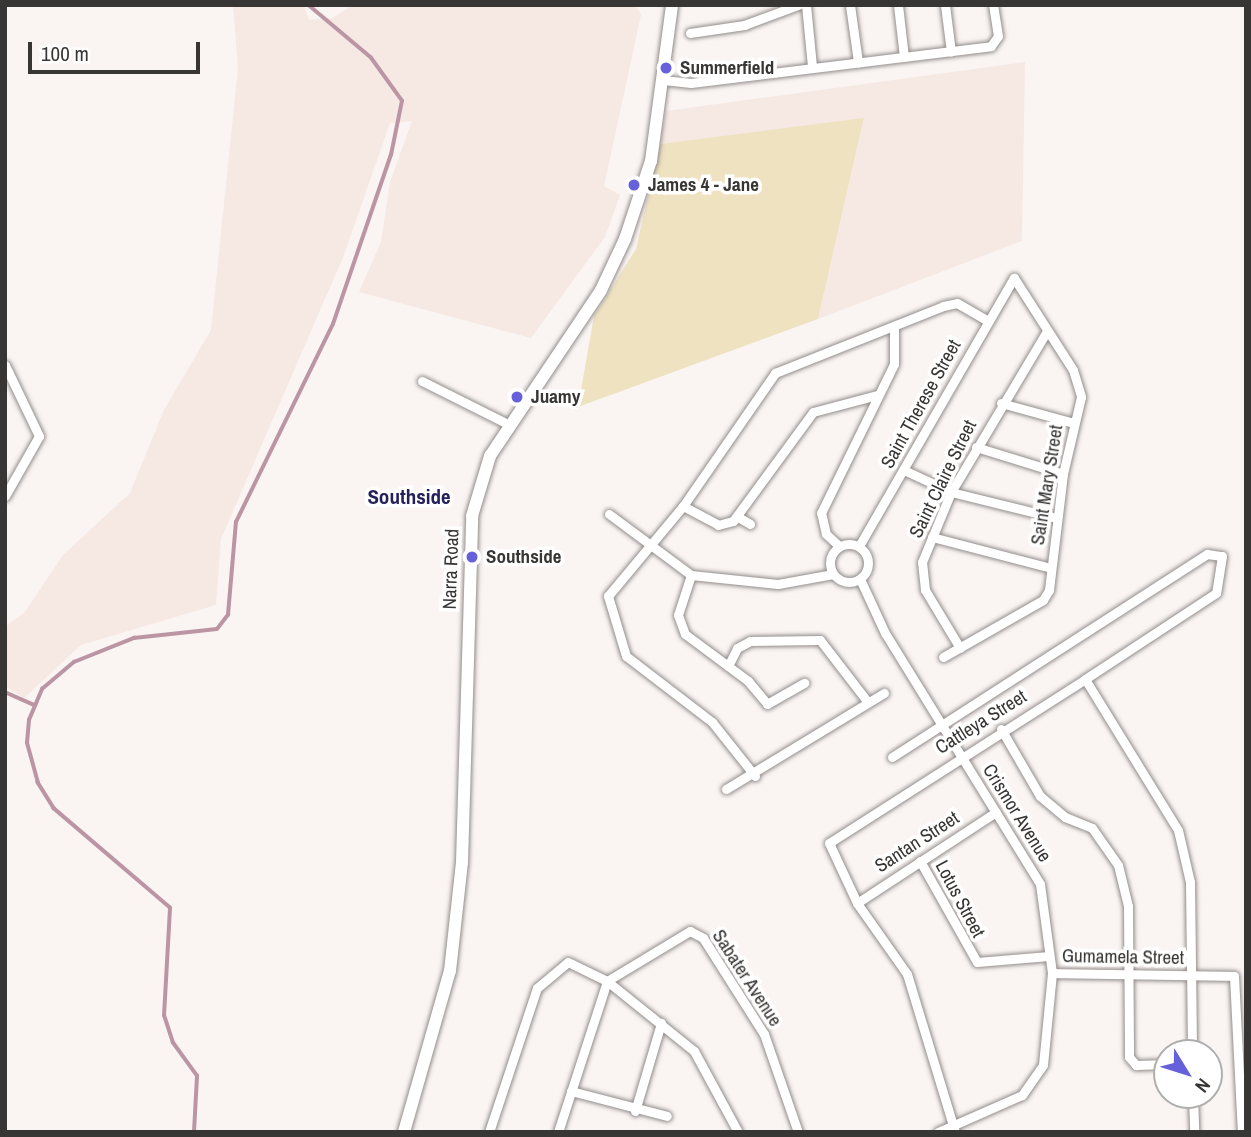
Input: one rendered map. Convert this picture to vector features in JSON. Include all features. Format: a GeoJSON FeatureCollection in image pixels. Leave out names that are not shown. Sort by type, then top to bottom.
{"type":"FeatureCollection","features":[{"type":"Feature","properties":{"kind":"street"},"geometry":{"type":"LineString","coordinates":[[662,5],[670,11]]}},
{"type":"Feature","properties":{"kind":"street"},"geometry":{"type":"LineString","coordinates":[[690,33],[744,25],[798,5]]}},
{"type":"Feature","properties":{"kind":"street"},"geometry":{"type":"LineString","coordinates":[[806,5],[812,66]]}},
{"type":"Feature","properties":{"kind":"street"},"geometry":{"type":"LineString","coordinates":[[850,5],[858,62]]}},
{"type":"Feature","properties":{"kind":"street"},"geometry":{"type":"LineString","coordinates":[[898,5],[904,57]]}},
{"type":"Feature","properties":{"kind":"street"},"geometry":{"type":"LineString","coordinates":[[945,5],[951,52]]}},
{"type":"Feature","properties":{"kind":"street"},"geometry":{"type":"LineString","coordinates":[[663,80],[691,83],[812,66],[951,52],[996,42],[993,5]]}},
{"type":"Feature","properties":{"kind":"street","name":"Narra Road"},"geometry":{"type":"LineString","coordinates":[[404,1132],[450,971],[462,862],[472,516],[508,424],[601,290],[625,239],[652,161],[670,11]]}},
{"type":"Feature","properties":{"kind":"street","name":"Saint Therese Street"},"geometry":{"type":"LineString","coordinates":[[859,546],[906,471],[1014,278]]}},
{"type":"Feature","properties":{"kind":"street","name":"Saint Mary Street"},"geometry":{"type":"LineString","coordinates":[[943,657],[1043,600],[1051,568],[1063,474],[1081,397],[1047,331],[1014,278]]}},
{"type":"Feature","properties":{"kind":"street"},"geometry":{"type":"LineString","coordinates":[[755,776],[712,722],[626,656],[608,596],[683,506],[775,373],[957,303],[988,321]]}},
{"type":"Feature","properties":{"kind":"street"},"geometry":{"type":"LineString","coordinates":[[839,546],[830,556],[833,574],[842,581],[860,579],[868,562],[859,546],[839,546],[826,534],[821,513],[894,364],[894,328]]}},
{"type":"Feature","properties":{"kind":"street","name":"Saint Claire Street"},"geometry":{"type":"LineString","coordinates":[[960,648],[925,590],[922,562],[951,492],[1001,403],[1047,331]]}},
{"type":"Feature","properties":{"kind":"street"},"geometry":{"type":"LineString","coordinates":[[5,365],[39,436],[5,496]]}},
{"type":"Feature","properties":{"kind":"street"},"geometry":{"type":"LineString","coordinates":[[422,381],[508,424]]}},
{"type":"Feature","properties":{"kind":"street"},"geometry":{"type":"LineString","coordinates":[[683,506],[718,525],[738,517],[814,412],[877,395]]}},
{"type":"Feature","properties":{"kind":"street"},"geometry":{"type":"LineString","coordinates":[[1001,403],[1074,423]]}},
{"type":"Feature","properties":{"kind":"street"},"geometry":{"type":"LineString","coordinates":[[976,447],[1063,474]]}},
{"type":"Feature","properties":{"kind":"street"},"geometry":{"type":"LineString","coordinates":[[906,471],[951,492],[1056,518]]}},
{"type":"Feature","properties":{"kind":"street"},"geometry":{"type":"LineString","coordinates":[[609,514],[649,547],[691,575],[778,584],[833,574]]}},
{"type":"Feature","properties":{"kind":"street"},"geometry":{"type":"LineString","coordinates":[[738,517],[750,524]]}},
{"type":"Feature","properties":{"kind":"street"},"geometry":{"type":"LineString","coordinates":[[932,537],[1051,568]]}},
{"type":"Feature","properties":{"kind":"street","name":"Cattleya Street"},"geometry":{"type":"LineString","coordinates":[[942,725],[1207,554],[1222,556],[1216,593],[1085,679],[960,755],[829,843],[857,903],[907,974],[954,1129]]}},
{"type":"Feature","properties":{"kind":"street"},"geometry":{"type":"LineString","coordinates":[[691,575],[679,625],[773,705],[804,683]]}},
{"type":"Feature","properties":{"kind":"street","name":"Crismor Avenue"},"geometry":{"type":"LineString","coordinates":[[860,579],[912,675],[1040,884],[1052,973],[1043,1065],[1034,1082],[1022,1095],[954,1129],[938,1132]]}},
{"type":"Feature","properties":{"kind":"street"},"geometry":{"type":"LineString","coordinates":[[728,667],[737,648],[750,641],[820,640],[867,701]]}},
{"type":"Feature","properties":{"kind":"street"},"geometry":{"type":"LineString","coordinates":[[1085,679],[1178,830],[1190,882],[1192,1039]]}},
{"type":"Feature","properties":{"kind":"street"},"geometry":{"type":"LineString","coordinates":[[726,789],[755,776],[867,701],[884,693]]}},
{"type":"Feature","properties":{"kind":"street"},"geometry":{"type":"LineString","coordinates":[[892,757],[942,725]]}},
{"type":"Feature","properties":{"kind":"street"},"geometry":{"type":"LineString","coordinates":[[1001,729],[1040,796],[1065,817],[1092,828],[1112,855],[1128,906],[1129,1057],[1136,1065],[1153,1064]]}},
{"type":"Feature","properties":{"kind":"street","name":"Santan Street"},"geometry":{"type":"LineString","coordinates":[[857,903],[996,811]]}},
{"type":"Feature","properties":{"kind":"street","name":"Lotus Street"},"geometry":{"type":"LineString","coordinates":[[920,861],[977,962],[1049,956]]}},
{"type":"Feature","properties":{"kind":"street","name":"Sabater Avenue"},"geometry":{"type":"LineString","coordinates":[[607,981],[690,931],[697,933],[764,1034],[799,1132]]}},
{"type":"Feature","properties":{"kind":"street"},"geometry":{"type":"LineString","coordinates":[[489,1132],[537,988],[568,962],[607,981],[694,1051],[738,1132]]}},
{"type":"Feature","properties":{"kind":"street","name":"Gumamela Street"},"geometry":{"type":"LineString","coordinates":[[1052,973],[1193,976],[1228,974],[1238,984],[1242,1132]]}},
{"type":"Feature","properties":{"kind":"street"},"geometry":{"type":"LineString","coordinates":[[558,1132],[607,981]]}},
{"type":"Feature","properties":{"kind":"street"},"geometry":{"type":"LineString","coordinates":[[635,1111],[661,1023]]}},
{"type":"Feature","properties":{"kind":"street"},"geometry":{"type":"LineString","coordinates":[[571,1091],[635,1111],[667,1115]]}},
{"type":"Feature","properties":{"kind":"street"},"geometry":{"type":"LineString","coordinates":[[1193,1109],[1194,1132]]}},
{"type":"Feature","properties":{"kind":"shaded area"},"geometry":{"type":"Polygon","coordinates":[[[233,5],[304,5],[309,20],[332,18],[353,5],[635,5],[641,15],[604,186],[620,195],[605,237],[531,338],[359,292],[381,242],[390,182],[412,121],[390,123],[344,255],[221,539],[216,605],[81,645],[24,698],[5,686],[5,627],[25,612],[63,555],[130,493],[164,410],[211,330],[238,68],[233,5]]]}},
{"type":"Feature","properties":{"kind":"shaded area"},"geometry":{"type":"Polygon","coordinates":[[[1025,62],[1022,241],[818,319],[864,119],[660,144],[666,111],[1025,62]]]}},
{"type":"Feature","properties":{"kind":"shaded area"},"geometry":{"type":"Polygon","coordinates":[[[864,118],[818,319],[578,407],[594,316],[636,249],[660,144],[864,118]]]}},
{"type":"Feature","properties":{"kind":"waterway"},"geometry":{"type":"LineString","coordinates":[[194,1132],[197,1076],[173,1043],[164,1016],[170,908],[54,809],[38,783],[27,743],[29,720],[42,689],[74,662],[134,638],[217,629],[228,615],[236,522],[333,324],[391,155],[402,101],[371,58],[308,5]]}},
{"type":"Feature","properties":{"kind":"waterway"},"geometry":{"type":"LineString","coordinates":[[5,692],[34,705]]}},
{"type":"Feature","properties":{"kind":"place","name":"Summerfield"},"geometry":{"type":"Point","coordinates":[666,68]}},
{"type":"Feature","properties":{"kind":"place","name":"James 4 - Jane"},"geometry":{"type":"Point","coordinates":[634,185]}},
{"type":"Feature","properties":{"kind":"place","name":"Juamy"},"geometry":{"type":"Point","coordinates":[517,397]}},
{"type":"Feature","properties":{"kind":"place","name":"Southside"},"geometry":{"type":"Point","coordinates":[472,557]}},
{"type":"Feature","properties":{"kind":"district","name":"Southside"},"geometry":{"type":"Point","coordinates":[409,497]}}]}
